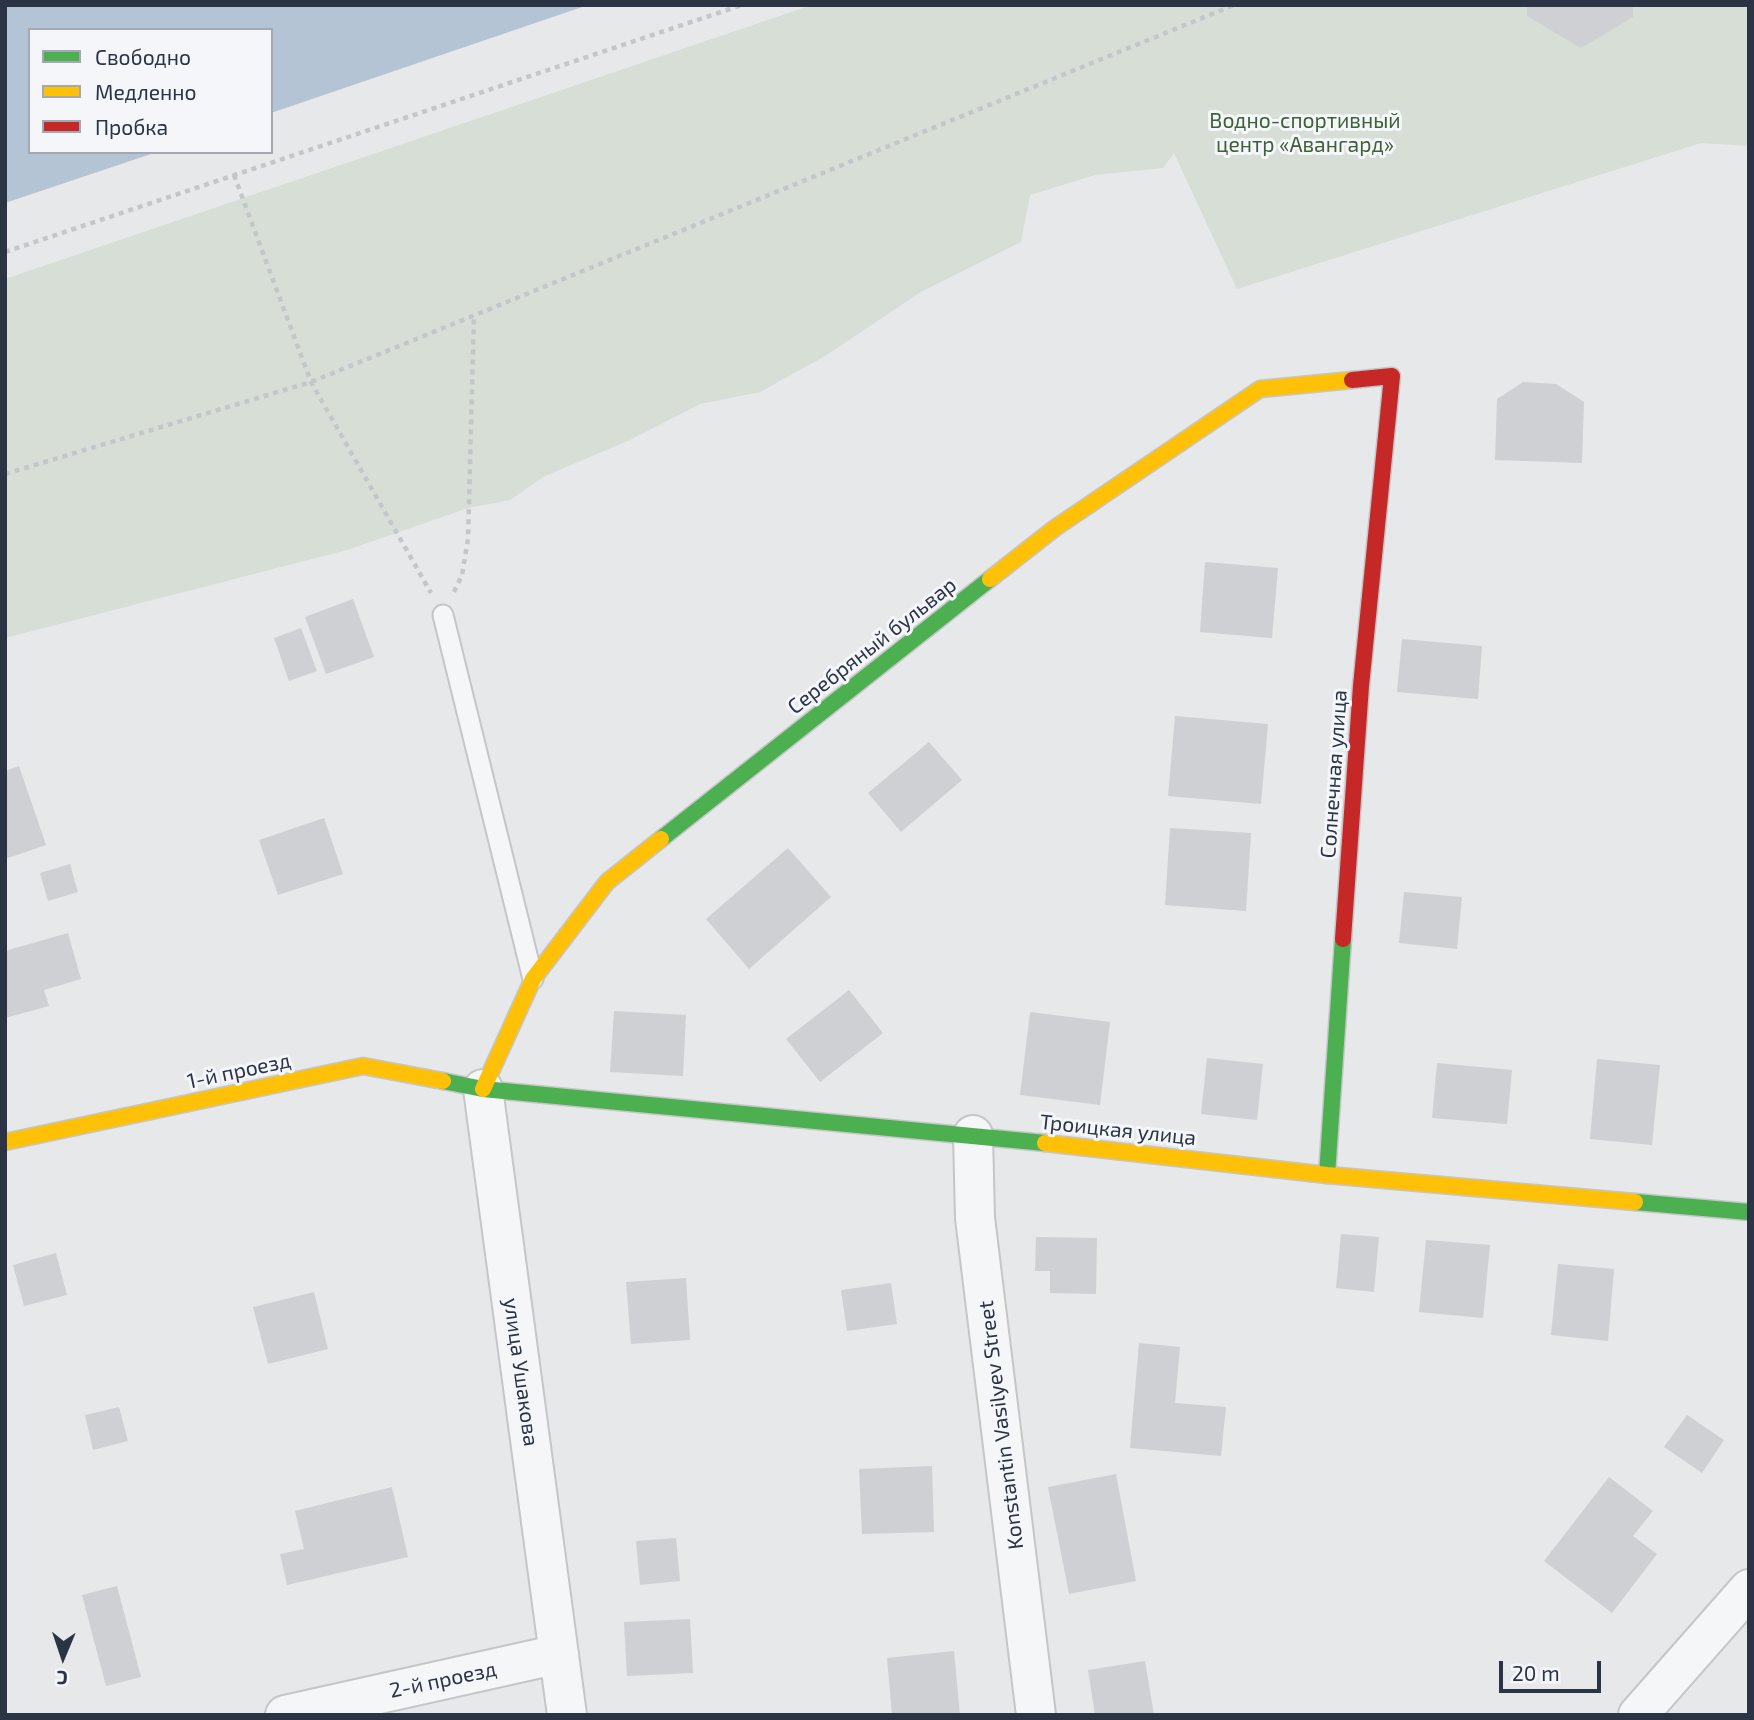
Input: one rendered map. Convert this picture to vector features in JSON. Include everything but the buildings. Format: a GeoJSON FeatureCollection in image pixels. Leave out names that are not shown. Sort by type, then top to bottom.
{"type":"FeatureCollection","features":[{"type":"Feature","properties":{"kind":"street","name":"Серебряный бульвар"},"geometry":{"type":"LineString","coordinates":[[483,1089],[533,979],[607,882],[1055,528],[1260,388],[1392,376]]}},
{"type":"Feature","properties":{"kind":"street","name":"Солнечная улица"},"geometry":{"type":"LineString","coordinates":[[1327,1175],[1361,686],[1392,376]]}},
{"type":"Feature","properties":{"kind":"street","name":"1-й проезд"},"geometry":{"type":"LineString","coordinates":[[5,1142],[363,1066],[483,1089]]}},
{"type":"Feature","properties":{"kind":"street","name":"Троицкая улица"},"geometry":{"type":"LineString","coordinates":[[483,1089],[973,1135],[1327,1175],[1749,1212]]}},
{"type":"Feature","properties":{"kind":"street","name":"улица Ушакова"},"geometry":{"type":"LineString","coordinates":[[483,1089],[567,1715]]}},
{"type":"Feature","properties":{"kind":"street","name":"Konstantin Vasilyev Street"},"geometry":{"type":"LineString","coordinates":[[973,1135],[975,1218],[1036,1715]]}},
{"type":"Feature","properties":{"kind":"street"},"geometry":{"type":"LineString","coordinates":[[1638,1715],[1749,1589]]}},
{"type":"Feature","properties":{"kind":"street","name":"2-й проезд"},"geometry":{"type":"LineString","coordinates":[[285,1715],[559,1654]]}},
{"type":"Feature","properties":{"kind":"lane"},"geometry":{"type":"LineString","coordinates":[[443,615],[533,979]]}},
{"type":"Feature","properties":{"kind":"path"},"geometry":{"type":"LineString","coordinates":[[5,252],[742,5]]}},
{"type":"Feature","properties":{"kind":"path"},"geometry":{"type":"LineString","coordinates":[[5,474],[311,382],[1234,5]]}},
{"type":"Feature","properties":{"kind":"path"},"geometry":{"type":"LineString","coordinates":[[234,175],[311,382],[443,615]]}},
{"type":"Feature","properties":{"kind":"path"},"geometry":{"type":"LineString","coordinates":[[443,615],[462,575],[468,540],[474,315]]}},
{"type":"Feature","properties":{"kind":"green space","name":"Водно-спортивный центр «Авангард»"},"geometry":{"type":"Polygon","coordinates":[[[812,5],[1749,5],[1749,146],[1701,143],[1237,289],[1174,153],[1163,168],[1095,175],[1030,195],[1021,242],[921,292],[827,355],[760,392],[700,404],[630,440],[545,476],[510,500],[468,508],[347,550],[5,638],[5,279],[812,5]]]}},
{"type":"Feature","properties":{"kind":"water"},"geometry":{"type":"Polygon","coordinates":[[[5,5],[588,5],[273,112],[273,28],[28,28],[28,154],[151,154],[5,203],[5,5]]]}},
{"type":"Feature","properties":{"kind":"traffic: fast"},"geometry":{"type":"LineString","coordinates":[[661,839],[990,579]]}},
{"type":"Feature","properties":{"kind":"traffic: fast"},"geometry":{"type":"LineString","coordinates":[[1327,1175],[1343,939]]}},
{"type":"Feature","properties":{"kind":"traffic: fast"},"geometry":{"type":"LineString","coordinates":[[443,1081],[483,1089],[1045,1143]]}},
{"type":"Feature","properties":{"kind":"traffic: fast"},"geometry":{"type":"LineString","coordinates":[[1635,1202],[1749,1212]]}},
{"type":"Feature","properties":{"kind":"traffic: slow"},"geometry":{"type":"LineString","coordinates":[[990,579],[1055,528],[1260,389],[1352,380]]}},
{"type":"Feature","properties":{"kind":"traffic: slow"},"geometry":{"type":"LineString","coordinates":[[483,1089],[533,979],[607,882],[661,839]]}},
{"type":"Feature","properties":{"kind":"traffic: slow"},"geometry":{"type":"LineString","coordinates":[[5,1142],[363,1066],[443,1081]]}},
{"type":"Feature","properties":{"kind":"traffic: slow"},"geometry":{"type":"LineString","coordinates":[[1045,1143],[1327,1175],[1635,1202]]}},
{"type":"Feature","properties":{"kind":"traffic: jam"},"geometry":{"type":"LineString","coordinates":[[1343,939],[1361,686],[1392,376],[1352,380]]}}]}
